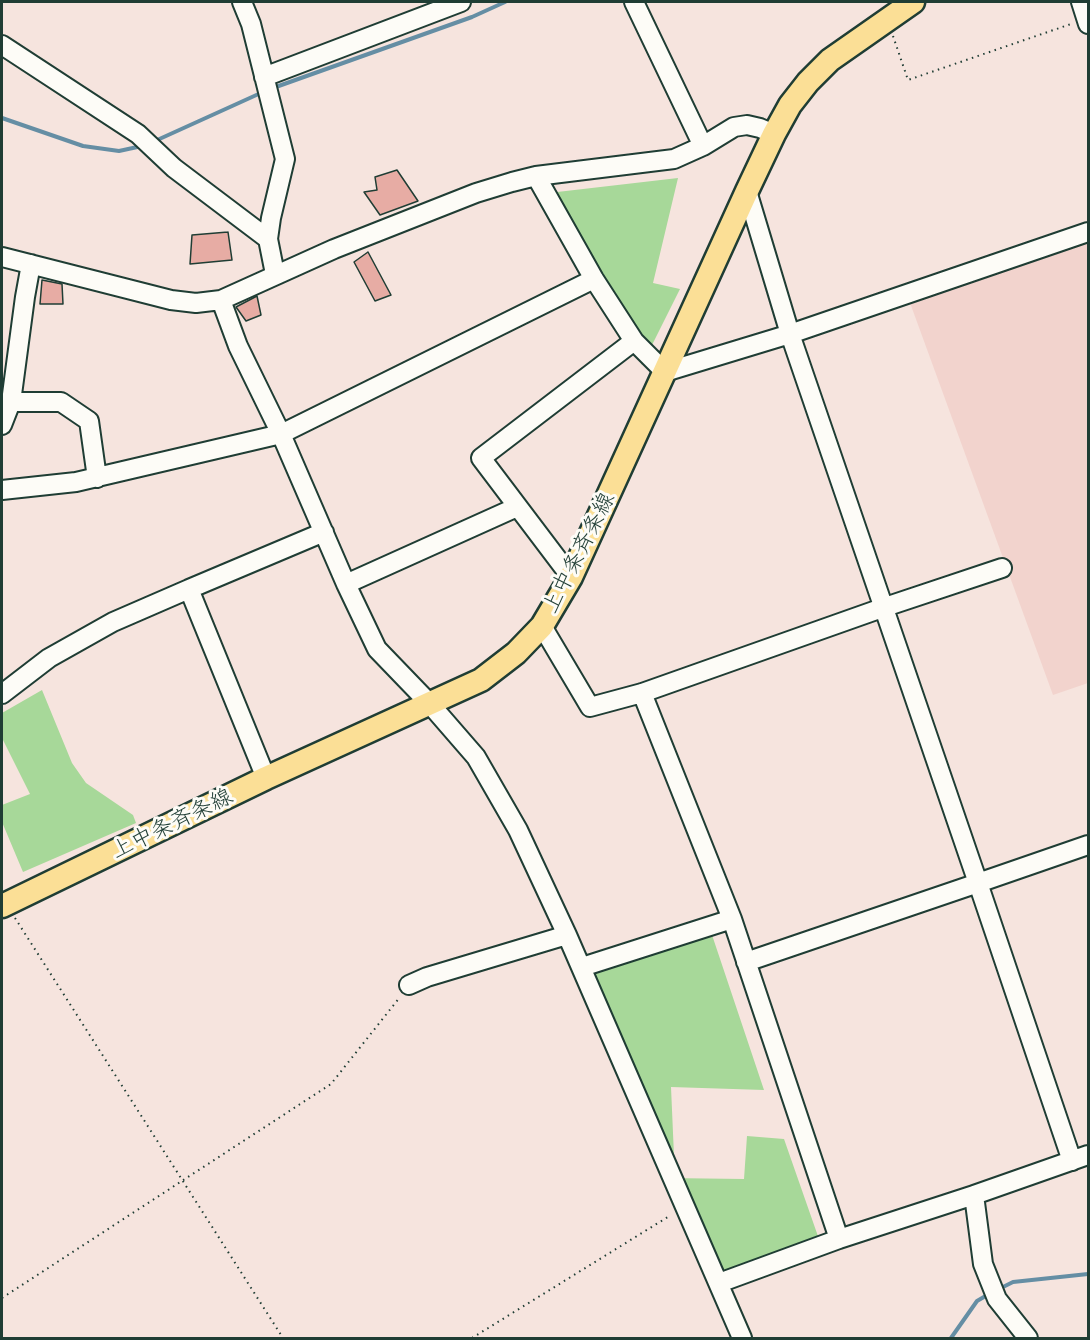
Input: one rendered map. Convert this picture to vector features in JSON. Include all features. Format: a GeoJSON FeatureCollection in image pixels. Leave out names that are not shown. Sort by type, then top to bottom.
{"type":"FeatureCollection","features":[{"type":"Feature","properties":{"kind":"main road","name":"上中条斉条線"},"geometry":{"type":"LineString","coordinates":[[4,905],[266,778],[481,680],[516,653],[542,626],[571,577],[747,191],[790,105],[808,82],[830,60],[913,2]]}},
{"type":"Feature","properties":{"kind":"street"},"geometry":{"type":"LineString","coordinates":[[242,2],[251,24],[285,159],[268,239],[275,274]]}},
{"type":"Feature","properties":{"kind":"street"},"geometry":{"type":"LineString","coordinates":[[264,77],[461,2]]}},
{"type":"Feature","properties":{"kind":"street"},"geometry":{"type":"LineString","coordinates":[[634,2],[703,146]]}},
{"type":"Feature","properties":{"kind":"street"},"geometry":{"type":"LineString","coordinates":[[2,45],[138,134],[174,168],[268,239]]}},
{"type":"Feature","properties":{"kind":"street"},"geometry":{"type":"LineString","coordinates":[[2,256],[171,300],[196,303],[221,300],[353,241],[465,197],[512,182],[536,176],[674,159],[703,146],[734,127],[747,125],[774,134]]}},
{"type":"Feature","properties":{"kind":"street"},"geometry":{"type":"LineString","coordinates":[[536,176],[594,279],[634,341],[665,372],[790,334],[1089,232]]}},
{"type":"Feature","properties":{"kind":"street"},"geometry":{"type":"LineString","coordinates":[[719,1283],[838,1239],[1080,1158],[978,883],[790,334],[747,191]]}},
{"type":"Feature","properties":{"kind":"street"},"geometry":{"type":"LineString","coordinates":[[2,426],[11,402],[31,264]]}},
{"type":"Feature","properties":{"kind":"street"},"geometry":{"type":"LineString","coordinates":[[2,490],[97,478],[281,434],[594,279]]}},
{"type":"Feature","properties":{"kind":"street"},"geometry":{"type":"LineString","coordinates":[[221,300],[238,346],[281,434],[346,584],[377,649],[430,704],[476,757],[518,830],[582,967],[742,1338]]}},
{"type":"Feature","properties":{"kind":"street"},"geometry":{"type":"LineString","coordinates":[[571,577],[481,458],[634,341]]}},
{"type":"Feature","properties":{"kind":"street"},"geometry":{"type":"LineString","coordinates":[[11,402],[61,402],[89,421],[97,478]]}},
{"type":"Feature","properties":{"kind":"street"},"geometry":{"type":"LineString","coordinates":[[346,584],[517,507]]}},
{"type":"Feature","properties":{"kind":"street"},"geometry":{"type":"LineString","coordinates":[[2,694],[49,658],[113,622],[324,532]]}},
{"type":"Feature","properties":{"kind":"street"},"geometry":{"type":"LineString","coordinates":[[542,626],[590,707],[642,693],[1002,568]]}},
{"type":"Feature","properties":{"kind":"street"},"geometry":{"type":"LineString","coordinates":[[189,588],[266,778]]}},
{"type":"Feature","properties":{"kind":"street"},"geometry":{"type":"LineString","coordinates":[[642,693],[732,919],[838,1239]]}},
{"type":"Feature","properties":{"kind":"street"},"geometry":{"type":"LineString","coordinates":[[746,962],[1089,845]]}},
{"type":"Feature","properties":{"kind":"street"},"geometry":{"type":"LineString","coordinates":[[582,967],[732,919]]}},
{"type":"Feature","properties":{"kind":"street"},"geometry":{"type":"LineString","coordinates":[[409,985],[427,977],[567,935]]}},
{"type":"Feature","properties":{"kind":"street"},"geometry":{"type":"LineString","coordinates":[[974,1195],[983,1264],[998,1299],[1028,1338]]}},
{"type":"Feature","properties":{"kind":"path"},"geometry":{"type":"LineString","coordinates":[[887,19],[908,80],[1085,15]]}},
{"type":"Feature","properties":{"kind":"path"},"geometry":{"type":"LineString","coordinates":[[4,905],[283,1338]]}},
{"type":"Feature","properties":{"kind":"path"},"geometry":{"type":"LineString","coordinates":[[2,1298],[330,1084],[409,985]]}},
{"type":"Feature","properties":{"kind":"path"},"geometry":{"type":"LineString","coordinates":[[472,1338],[686,1206]]}},
{"type":"Feature","properties":{"kind":"shaded area"},"geometry":{"type":"Polygon","coordinates":[[[1088,243],[1088,683],[1053,695],[909,300],[1088,243]]]}},
{"type":"Feature","properties":{"kind":"green space"},"geometry":{"type":"Polygon","coordinates":[[[678,178],[653,283],[680,289],[642,365],[540,194],[678,178]]]}},
{"type":"Feature","properties":{"kind":"green space"},"geometry":{"type":"Polygon","coordinates":[[[42,690],[72,763],[86,783],[133,815],[136,823],[23,872],[2,822],[2,805],[30,794],[2,738],[2,713],[42,690]]]}},
{"type":"Feature","properties":{"kind":"green space"},"geometry":{"type":"Polygon","coordinates":[[[710,929],[764,1090],[671,1087],[674,1156],[657,1156],[579,973],[710,929]]]}},
{"type":"Feature","properties":{"kind":"green space"},"geometry":{"type":"Polygon","coordinates":[[[747,1136],[784,1139],[820,1242],[712,1277],[667,1178],[744,1179],[747,1136]]]}},
{"type":"Feature","properties":{"kind":"building"},"geometry":{"type":"Polygon","coordinates":[[[397,170],[418,201],[380,215],[364,192],[377,190],[375,177],[397,170]]]}},
{"type":"Feature","properties":{"kind":"building"},"geometry":{"type":"Polygon","coordinates":[[[228,232],[232,260],[190,264],[192,235],[228,232]]]}},
{"type":"Feature","properties":{"kind":"building"},"geometry":{"type":"Polygon","coordinates":[[[368,252],[391,295],[375,301],[354,262],[368,252]]]}},
{"type":"Feature","properties":{"kind":"building"},"geometry":{"type":"Polygon","coordinates":[[[42,280],[62,284],[63,304],[40,304],[42,280]]]}},
{"type":"Feature","properties":{"kind":"building"},"geometry":{"type":"Polygon","coordinates":[[[257,296],[261,315],[246,321],[236,307],[257,296]]]}},
{"type":"Feature","properties":{"kind":"waterway"},"geometry":{"type":"LineString","coordinates":[[273,88],[472,17],[505,2]]}},
{"type":"Feature","properties":{"kind":"waterway"},"geometry":{"type":"LineString","coordinates":[[155,141],[263,92]]}},
{"type":"Feature","properties":{"kind":"waterway"},"geometry":{"type":"LineString","coordinates":[[2,118],[83,146],[119,151],[142,146]]}},
{"type":"Feature","properties":{"kind":"waterway"},"geometry":{"type":"LineString","coordinates":[[999,1289],[1013,1282],[1088,1274]]}},
{"type":"Feature","properties":{"kind":"waterway"},"geometry":{"type":"LineString","coordinates":[[951,1338],[977,1301],[989,1294]]}}]}
